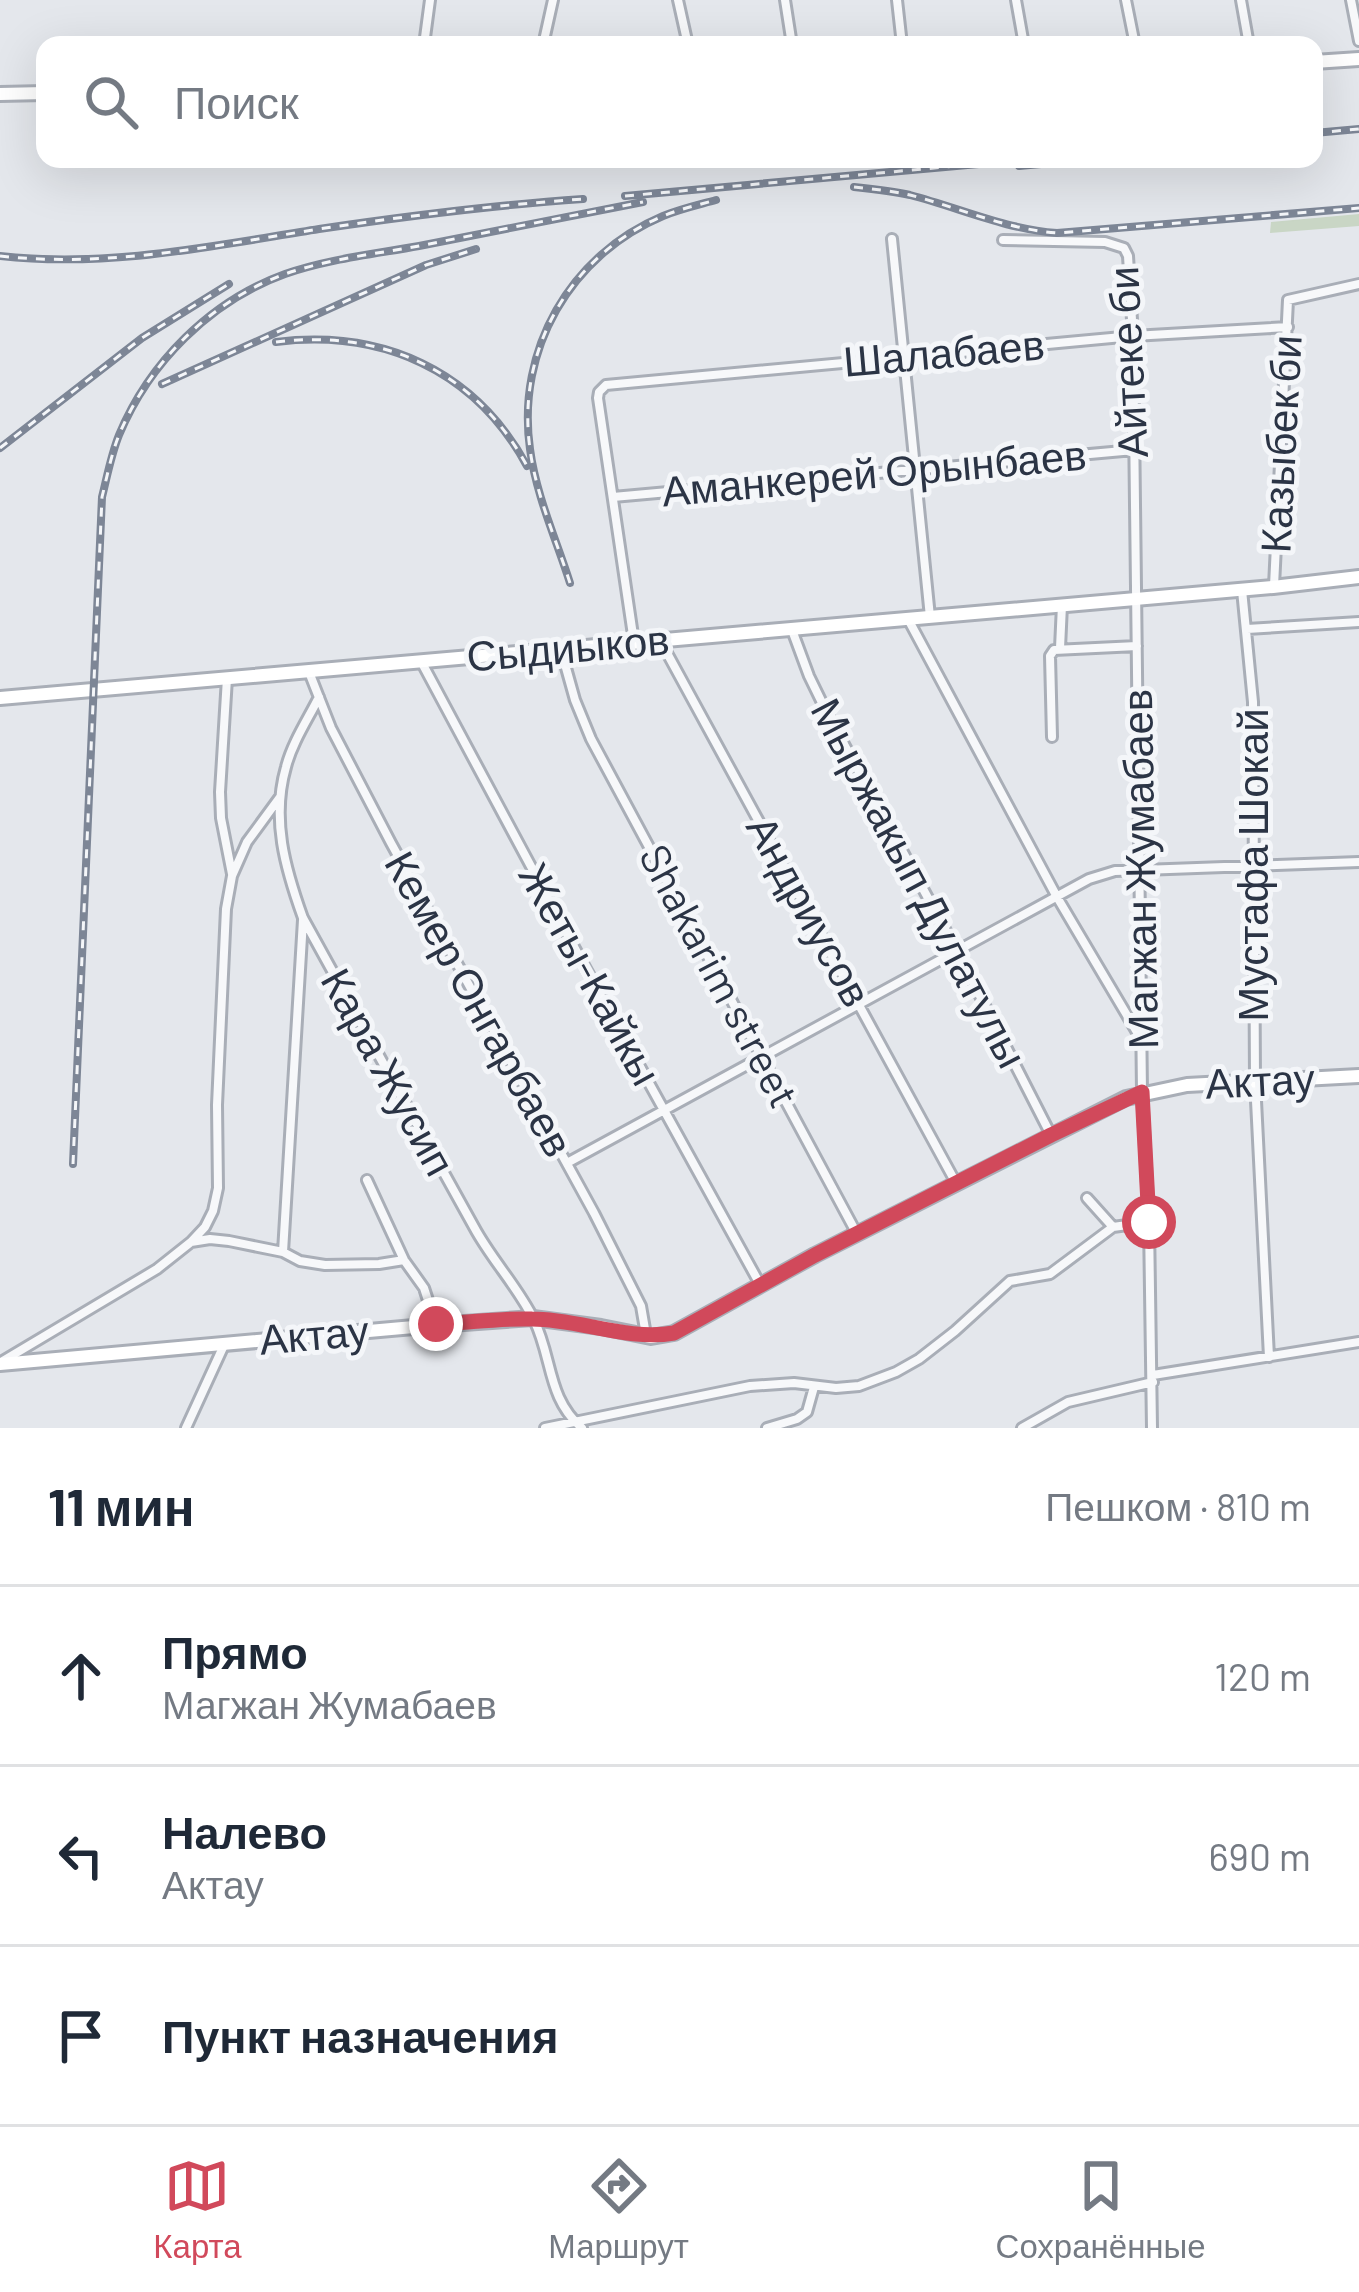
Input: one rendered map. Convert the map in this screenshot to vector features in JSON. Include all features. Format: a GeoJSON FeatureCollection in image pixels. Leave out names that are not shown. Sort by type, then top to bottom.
{"type":"FeatureCollection","features":[{"type":"Feature","properties":{"kind":"street"},"geometry":{"type":"LineString","coordinates":[[425,36],[430,0]]}},
{"type":"Feature","properties":{"kind":"street"},"geometry":{"type":"LineString","coordinates":[[544,36],[553,0]]}},
{"type":"Feature","properties":{"kind":"street"},"geometry":{"type":"LineString","coordinates":[[678,0],[686,36]]}},
{"type":"Feature","properties":{"kind":"street"},"geometry":{"type":"LineString","coordinates":[[785,0],[790,36]]}},
{"type":"Feature","properties":{"kind":"street"},"geometry":{"type":"LineString","coordinates":[[897,0],[901,36]]}},
{"type":"Feature","properties":{"kind":"street"},"geometry":{"type":"LineString","coordinates":[[1016,0],[1022,36]]}},
{"type":"Feature","properties":{"kind":"street"},"geometry":{"type":"LineString","coordinates":[[1126,0],[1133,36]]}},
{"type":"Feature","properties":{"kind":"street"},"geometry":{"type":"LineString","coordinates":[[1241,0],[1248,36]]}},
{"type":"Feature","properties":{"kind":"street"},"geometry":{"type":"LineString","coordinates":[[1351,0],[1359,41]]}},
{"type":"Feature","properties":{"kind":"street"},"geometry":{"type":"LineString","coordinates":[[1323,61],[1359,59]]}},
{"type":"Feature","properties":{"kind":"street"},"geometry":{"type":"LineString","coordinates":[[0,94],[36,93]]}},
{"type":"Feature","properties":{"kind":"street"},"geometry":{"type":"LineString","coordinates":[[892,238],[930,617]]}},
{"type":"Feature","properties":{"kind":"street","name":"Айтеке би"},"geometry":{"type":"LineString","coordinates":[[1003,241],[1105,242],[1124,248],[1133,336],[1137,598]]}},
{"type":"Feature","properties":{"kind":"street","name":"Казыбек би"},"geometry":{"type":"LineString","coordinates":[[1274,587],[1288,300],[1359,284]]}},
{"type":"Feature","properties":{"kind":"street","name":"Шалабаев"},"geometry":{"type":"LineString","coordinates":[[613,496],[598,398],[601,389],[612,383],[1288,326]]}},
{"type":"Feature","properties":{"kind":"street","name":"Аманкерей Орынбаев"},"geometry":{"type":"LineString","coordinates":[[613,496],[1135,450]]}},
{"type":"Feature","properties":{"kind":"street"},"geometry":{"type":"LineString","coordinates":[[613,496],[634,642]]}},
{"type":"Feature","properties":{"kind":"street","name":"Сыдиыков"},"geometry":{"type":"LineString","coordinates":[[0,698],[1359,577]]}},
{"type":"Feature","properties":{"kind":"street","name":"Мустафа Шокай"},"geometry":{"type":"LineString","coordinates":[[1243,590],[1253,702],[1255,1081],[1269,1357]]}},
{"type":"Feature","properties":{"kind":"street","name":"Магжан Жумабаев"},"geometry":{"type":"LineString","coordinates":[[1137,598],[1142,1092],[1152,1428]]}},
{"type":"Feature","properties":{"kind":"street"},"geometry":{"type":"LineString","coordinates":[[1060,648],[1062,605]]}},
{"type":"Feature","properties":{"kind":"street"},"geometry":{"type":"LineString","coordinates":[[908,619],[1058,897],[1142,1041]]}},
{"type":"Feature","properties":{"kind":"street"},"geometry":{"type":"LineString","coordinates":[[1246,629],[1359,622]]}},
{"type":"Feature","properties":{"kind":"street","name":"Мыржакып Дулатулы"},"geometry":{"type":"LineString","coordinates":[[791,629],[828,715],[1051,1135]]}},
{"type":"Feature","properties":{"kind":"street","name":"Андриусов"},"geometry":{"type":"LineString","coordinates":[[660,640],[956,1183]]}},
{"type":"Feature","properties":{"kind":"street"},"geometry":{"type":"LineString","coordinates":[[1052,737],[1050,656],[1054,650],[1137,646]]}},
{"type":"Feature","properties":{"kind":"street","name":"Shakarim street"},"geometry":{"type":"LineString","coordinates":[[560,649],[591,739],[857,1234]]}},
{"type":"Feature","properties":{"kind":"street","name":"Жеты-Кайкы"},"geometry":{"type":"LineString","coordinates":[[422,661],[761,1286]]}},
{"type":"Feature","properties":{"kind":"street","name":"Кемер Онгарбаев"},"geometry":{"type":"LineString","coordinates":[[309,672],[331,728],[391,843],[641,1306],[646,1336]]}},
{"type":"Feature","properties":{"kind":"street"},"geometry":{"type":"LineString","coordinates":[[227,678],[220,791],[232,876]]}},
{"type":"Feature","properties":{"kind":"street","name":"Кара Жусип"},"geometry":{"type":"LineString","coordinates":[[319,697],[286,764],[280,796],[279,831],[288,876],[303,918],[478,1234],[533,1318],[565,1413],[579,1426]]}},
{"type":"Feature","properties":{"kind":"street"},"geometry":{"type":"LineString","coordinates":[[0,1363],[157,1269],[191,1242],[213,1211],[218,1188],[226,909],[232,876],[247,842],[280,796]]}},
{"type":"Feature","properties":{"kind":"street"},"geometry":{"type":"LineString","coordinates":[[567,1163],[1102,875],[1140,869],[1359,862]]}},
{"type":"Feature","properties":{"kind":"street"},"geometry":{"type":"LineString","coordinates":[[283,1252],[303,918]]}},
{"type":"Feature","properties":{"kind":"street","name":"Актау"},"geometry":{"type":"LineString","coordinates":[[0,1363],[533,1318],[646,1336],[674,1333],[956,1183],[1142,1092],[1187,1085],[1359,1076]]}},
{"type":"Feature","properties":{"kind":"street"},"geometry":{"type":"LineString","coordinates":[[367,1180],[404,1260],[424,1288],[436,1324]]}},
{"type":"Feature","properties":{"kind":"street"},"geometry":{"type":"LineString","coordinates":[[1087,1198],[1113,1226]]}},
{"type":"Feature","properties":{"kind":"street"},"geometry":{"type":"LineString","coordinates":[[545,1428],[579,1426],[751,1386],[859,1385],[919,1359],[1010,1281],[1050,1274],[1113,1226],[1149,1222]]}},
{"type":"Feature","properties":{"kind":"street"},"geometry":{"type":"LineString","coordinates":[[191,1242],[210,1238],[326,1265],[404,1260]]}},
{"type":"Feature","properties":{"kind":"street"},"geometry":{"type":"LineString","coordinates":[[1022,1428],[1068,1402],[1153,1378],[1359,1342]]}},
{"type":"Feature","properties":{"kind":"street"},"geometry":{"type":"LineString","coordinates":[[186,1428],[225,1343]]}},
{"type":"Feature","properties":{"kind":"street"},"geometry":{"type":"LineString","coordinates":[[767,1428],[807,1412],[814,1387]]}},
{"type":"Feature","properties":{"kind":"green space"},"geometry":{"type":"Polygon","coordinates":[[[1359,214],[1359,226],[1270,233],[1271,222],[1359,214]]]}},
{"type":"Feature","properties":{"kind":"railway"},"geometry":{"type":"LineString","coordinates":[[1323,132],[1359,129]]}},
{"type":"Feature","properties":{"kind":"railway"},"geometry":{"type":"LineString","coordinates":[[625,196],[935,168]]}},
{"type":"Feature","properties":{"kind":"railway"},"geometry":{"type":"LineString","coordinates":[[854,187],[910,195],[1001,223],[1057,233],[1359,208]]}},
{"type":"Feature","properties":{"kind":"railway"},"geometry":{"type":"LineString","coordinates":[[0,256],[121,257],[418,215],[583,199]]}},
{"type":"Feature","properties":{"kind":"railway"},"geometry":{"type":"LineString","coordinates":[[570,583],[530,449],[528,412],[541,342],[556,310],[601,255],[663,216],[716,200]]}},
{"type":"Feature","properties":{"kind":"railway"},"geometry":{"type":"LineString","coordinates":[[73,1164],[102,497],[116,443],[147,383],[207,318],[285,274],[643,202]]}},
{"type":"Feature","properties":{"kind":"railway"},"geometry":{"type":"LineString","coordinates":[[162,384],[426,265],[476,249]]}},
{"type":"Feature","properties":{"kind":"railway"},"geometry":{"type":"LineString","coordinates":[[0,448],[142,338],[229,284]]}},
{"type":"Feature","properties":{"kind":"railway"},"geometry":{"type":"LineString","coordinates":[[276,342],[353,342],[422,363],[481,404],[527,466]]}},
{"type":"Feature","properties":{"kind":"route"},"geometry":{"type":"LineString","coordinates":[[436,1324],[533,1318],[651,1337],[674,1333],[815,1255],[1142,1092],[1149,1222]]}}]}
